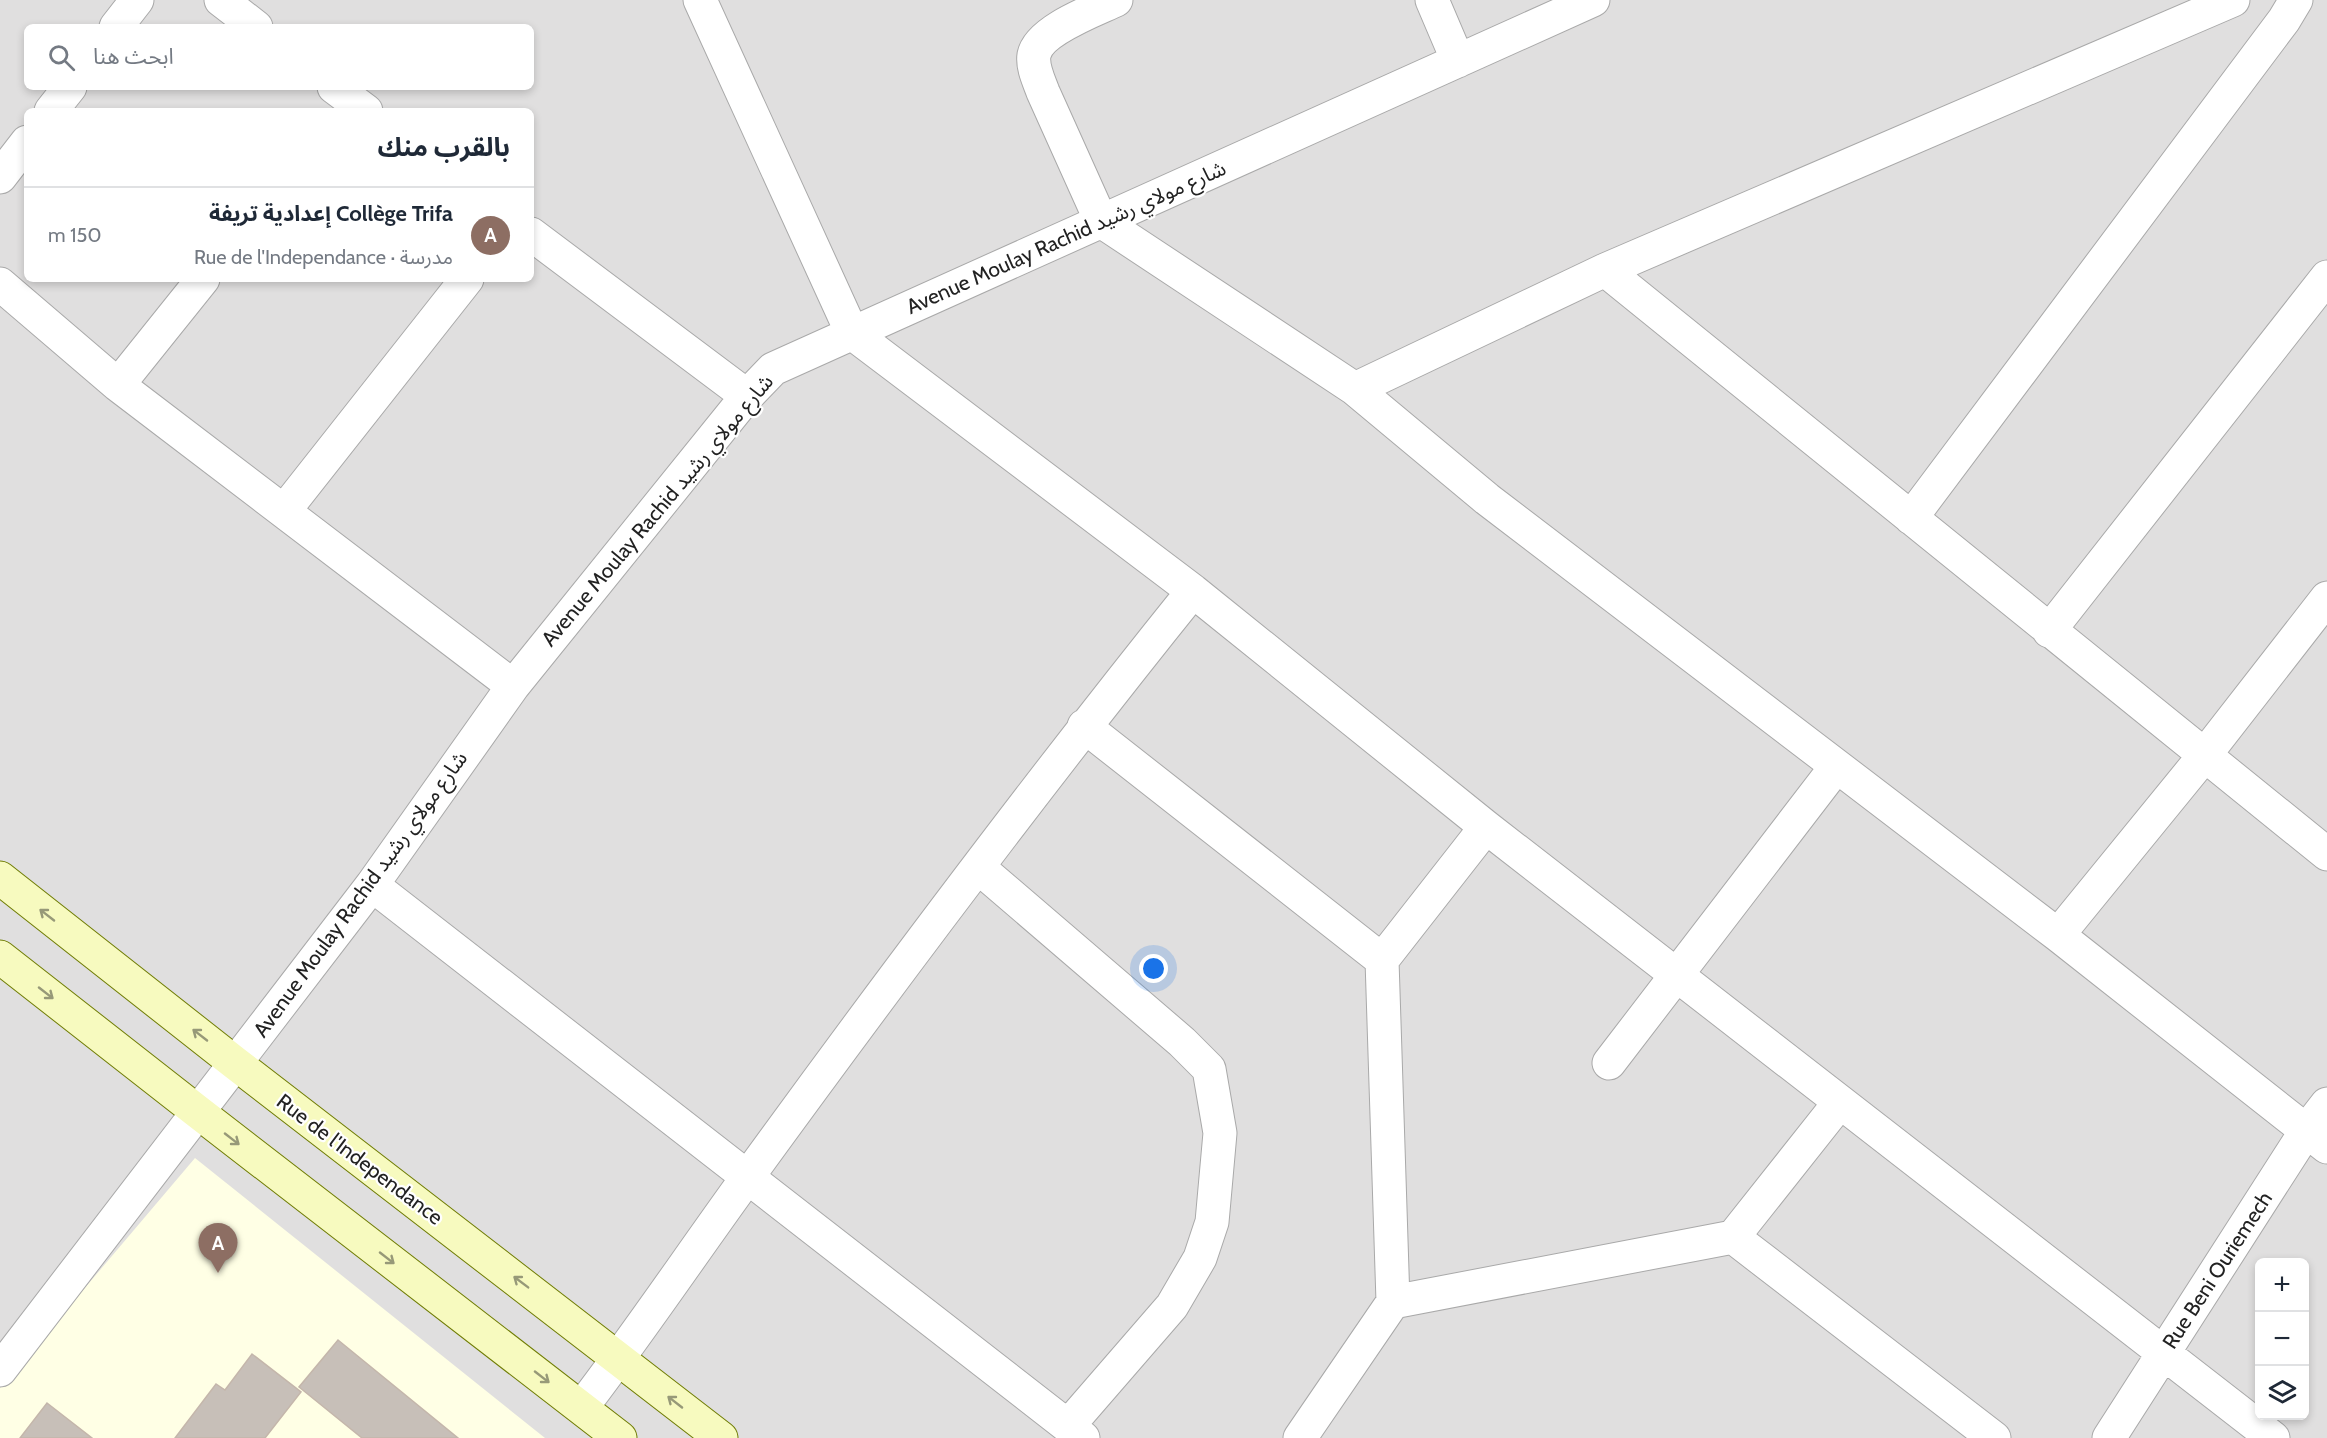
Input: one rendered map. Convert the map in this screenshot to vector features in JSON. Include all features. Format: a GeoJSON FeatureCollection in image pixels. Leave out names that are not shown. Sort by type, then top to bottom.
{"type":"FeatureCollection","features":[{"type":"Feature","properties":{"kind":"main road","name":"Rue de l'Independance"},"geometry":{"type":"LineString","coordinates":[[0,878],[235,1063],[721,1438]]}},
{"type":"Feature","properties":{"kind":"main road"},"geometry":{"type":"LineString","coordinates":[[0,957],[620,1438]]}},
{"type":"Feature","properties":{"kind":"street"},"geometry":{"type":"LineString","coordinates":[[118,24],[137,0]]}},
{"type":"Feature","properties":{"kind":"street"},"geometry":{"type":"LineString","coordinates":[[221,0],[252,24]]}},
{"type":"Feature","properties":{"kind":"street"},"geometry":{"type":"LineString","coordinates":[[700,0],[852,333],[1193,591],[1486,827],[2273,1438]]}},
{"type":"Feature","properties":{"kind":"street"},"geometry":{"type":"LineString","coordinates":[[1116,0],[1060,27],[1043,40],[1034,54],[1036,73],[1043,92],[1101,221],[1354,389],[1487,499],[2058,935],[2316,1139]]}},
{"type":"Feature","properties":{"kind":"street"},"geometry":{"type":"LineString","coordinates":[[1432,0],[1458,61]]}},
{"type":"Feature","properties":{"kind":"street","name":"Avenue Moulay Rachid شارع مولاي رشيد"},"geometry":{"type":"LineString","coordinates":[[0,1370],[372,885],[513,686],[747,396],[773,369],[1593,0]]}},
{"type":"Feature","properties":{"kind":"street"},"geometry":{"type":"LineString","coordinates":[[1354,389],[1605,270],[2233,0]]}},
{"type":"Feature","properties":{"kind":"street"},"geometry":{"type":"LineString","coordinates":[[1911,518],[2284,20],[2296,0]]}},
{"type":"Feature","properties":{"kind":"street"},"geometry":{"type":"LineString","coordinates":[[53,108],[67,90]]}},
{"type":"Feature","properties":{"kind":"street"},"geometry":{"type":"LineString","coordinates":[[0,177],[24,146]]}},
{"type":"Feature","properties":{"kind":"street"},"geometry":{"type":"LineString","coordinates":[[534,236],[747,396]]}},
{"type":"Feature","properties":{"kind":"street"},"geometry":{"type":"LineString","coordinates":[[1605,270],[2327,854]]}},
{"type":"Feature","properties":{"kind":"street"},"geometry":{"type":"LineString","coordinates":[[2049,631],[2327,277]]}},
{"type":"Feature","properties":{"kind":"street"},"geometry":{"type":"LineString","coordinates":[[118,385],[200,282]]}},
{"type":"Feature","properties":{"kind":"street"},"geometry":{"type":"LineString","coordinates":[[284,511],[465,282]]}},
{"type":"Feature","properties":{"kind":"street"},"geometry":{"type":"LineString","coordinates":[[0,284],[118,385],[513,686]]}},
{"type":"Feature","properties":{"kind":"street"},"geometry":{"type":"LineString","coordinates":[[582,1407],[620,1358],[749,1176],[978,867],[1084,726],[1193,591]]}},
{"type":"Feature","properties":{"kind":"street"},"geometry":{"type":"LineString","coordinates":[[2058,935],[2204,756],[2327,598]]}},
{"type":"Feature","properties":{"kind":"street"},"geometry":{"type":"LineString","coordinates":[[1084,726],[1382,960]]}},
{"type":"Feature","properties":{"kind":"street"},"geometry":{"type":"LineString","coordinates":[[1609,1063],[1836,767]]}},
{"type":"Feature","properties":{"kind":"street"},"geometry":{"type":"LineString","coordinates":[[1300,1438],[1394,1302],[1382,960],[1486,827]]}},
{"type":"Feature","properties":{"kind":"street"},"geometry":{"type":"LineString","coordinates":[[372,885],[749,1176],[1075,1432],[1172,1306],[1200,1258],[1212,1222],[1220,1133],[1209,1069],[1182,1042],[978,867]]}},
{"type":"Feature","properties":{"kind":"street"},"geometry":{"type":"LineString","coordinates":[[1394,1302],[1733,1237],[1839,1102]]}},
{"type":"Feature","properties":{"kind":"street","name":"Rue Beni Ouriemech"},"geometry":{"type":"LineString","coordinates":[[2109,1438],[2164,1352],[2316,1139],[2327,1104]]}},
{"type":"Feature","properties":{"kind":"street"},"geometry":{"type":"LineString","coordinates":[[1733,1237],[1994,1438]]}},
{"type":"Feature","properties":{"kind":"shaded area"},"geometry":{"type":"Polygon","coordinates":[[[0,0],[2327,0],[2327,1438],[0,1438],[0,0]]]}},
{"type":"Feature","properties":{"kind":"shaded area"},"geometry":{"type":"Polygon","coordinates":[[[195,1158],[545,1438],[0,1438],[0,1388],[195,1158]]]}},
{"type":"Feature","properties":{"kind":"building"},"geometry":{"type":"Polygon","coordinates":[[[338,1340],[458,1438],[362,1438],[299,1387],[338,1340]]]}},
{"type":"Feature","properties":{"kind":"building"},"geometry":{"type":"Polygon","coordinates":[[[252,1354],[301,1392],[265,1438],[175,1438],[216,1384],[225,1390],[252,1354]]]}},
{"type":"Feature","properties":{"kind":"building"},"geometry":{"type":"Polygon","coordinates":[[[47,1403],[92,1438],[20,1438],[47,1403]]]}},
{"type":"Feature","properties":{"kind":"place","name":"Collège Trifa إعدادية تريفة"},"geometry":{"type":"Point","coordinates":[218,1273]}}]}
